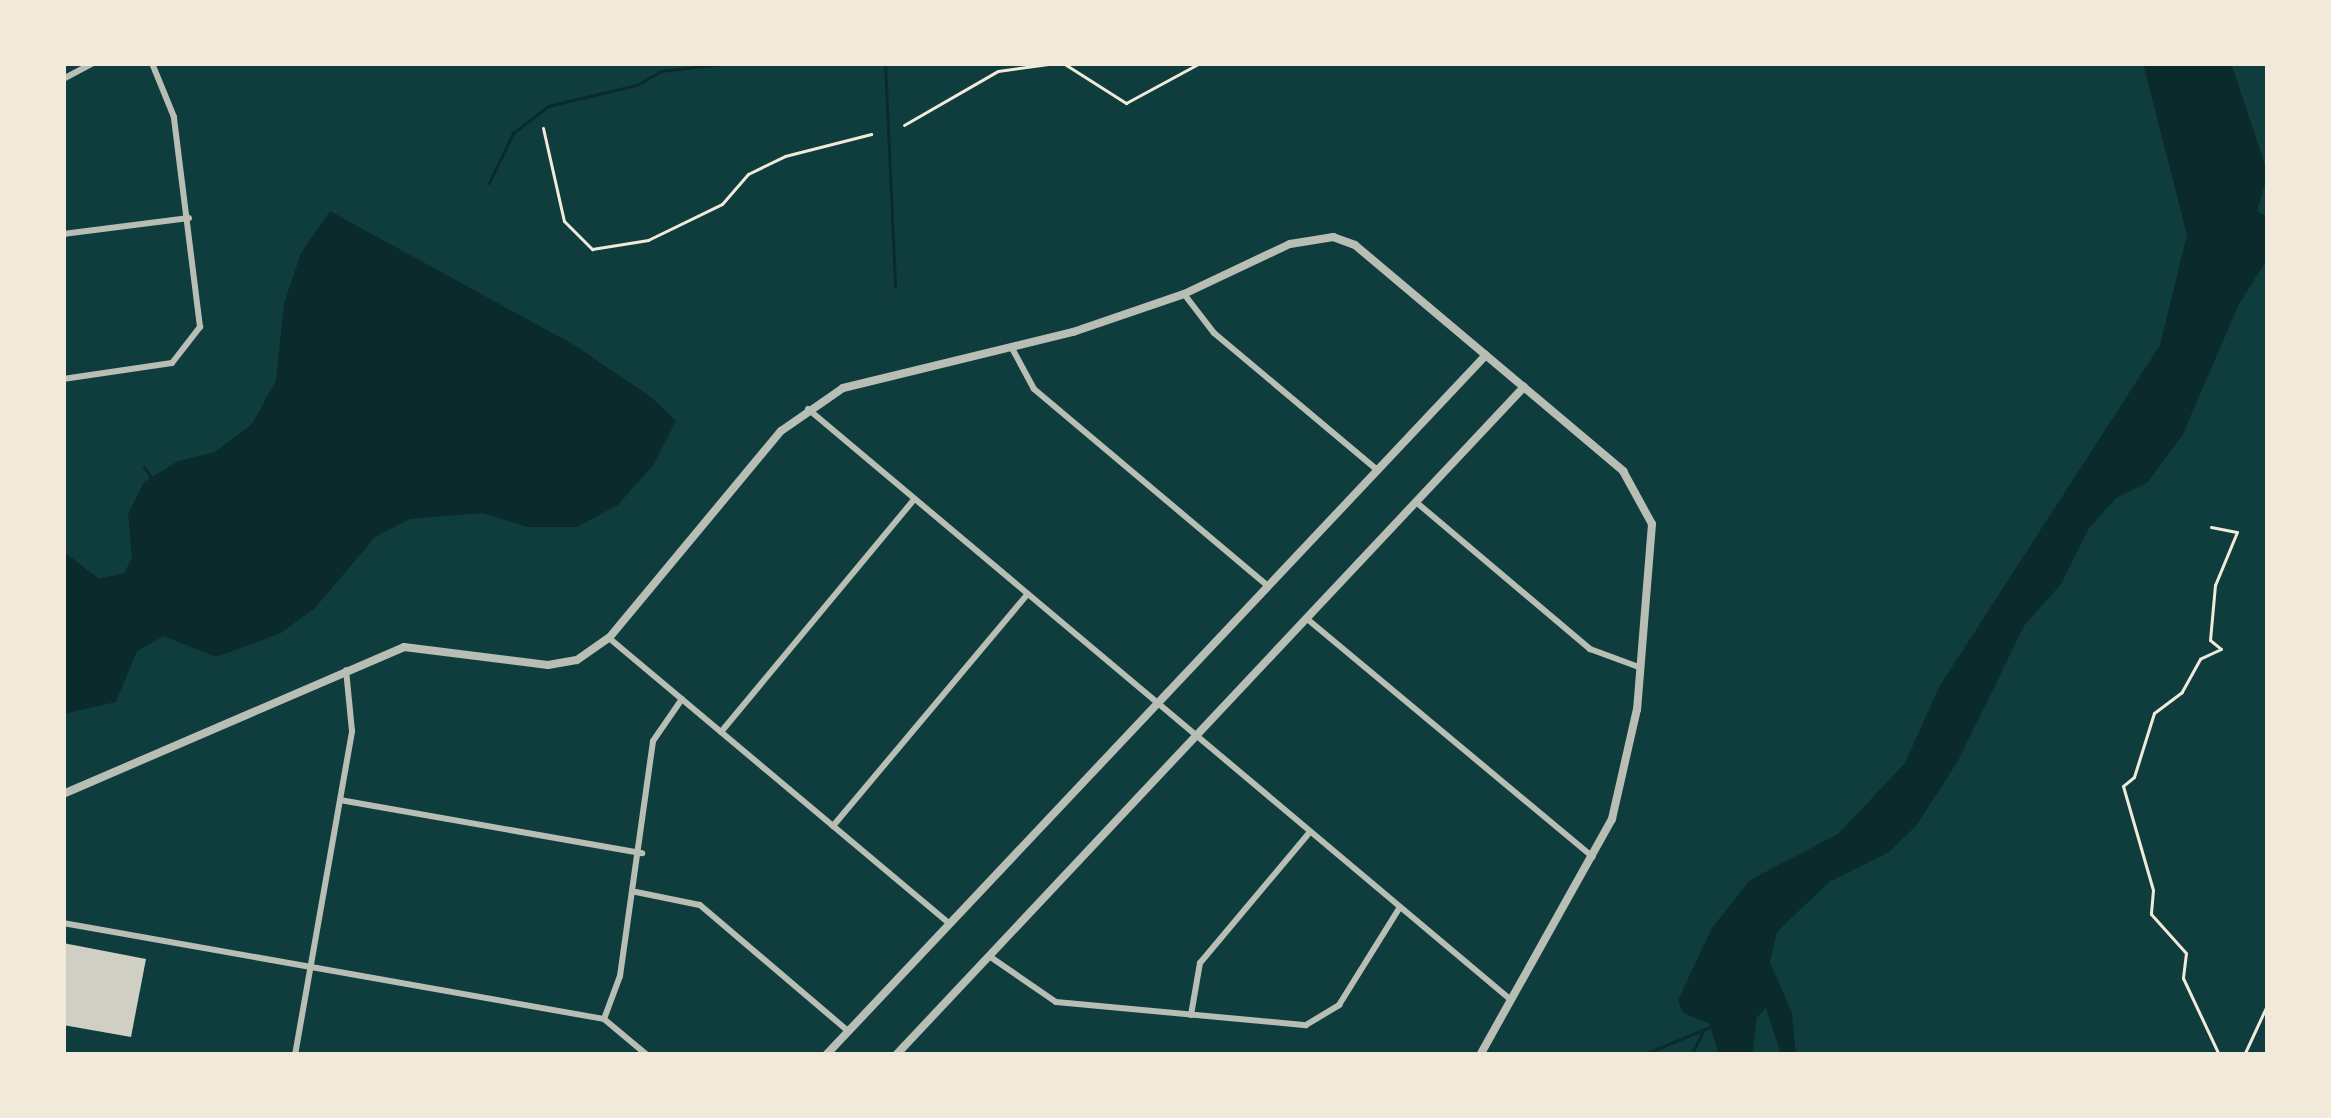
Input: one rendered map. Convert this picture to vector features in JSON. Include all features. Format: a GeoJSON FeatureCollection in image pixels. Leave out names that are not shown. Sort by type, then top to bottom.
{"type":"FeatureCollection","features":[{"type":"Feature","properties":{"kind":"street"},"geometry":{"type":"LineString","coordinates":[[63,79],[92,63]]}},
{"type":"Feature","properties":{"kind":"street"},"geometry":{"type":"LineString","coordinates":[[63,379],[157,368],[185,354],[201,319],[174,117],[152,63]]}},
{"type":"Feature","properties":{"kind":"street"},"geometry":{"type":"LineString","coordinates":[[63,234],[189,218]]}},
{"type":"Feature","properties":{"kind":"street"},"geometry":{"type":"LineString","coordinates":[[63,794],[346,670],[419,646],[564,665],[609,638],[808,409],[843,388],[1013,350],[1184,294],[1290,244],[1333,237],[1355,245],[1623,471],[1643,499],[1652,524],[1629,764],[1593,856],[1480,1055]]}},
{"type":"Feature","properties":{"kind":"street"},"geometry":{"type":"LineString","coordinates":[[1184,294],[1214,333],[1377,470]]}},
{"type":"Feature","properties":{"kind":"street"},"geometry":{"type":"LineString","coordinates":[[1013,350],[1034,389],[1268,586]]}},
{"type":"Feature","properties":{"kind":"street"},"geometry":{"type":"LineString","coordinates":[[826,1055],[1486,355]]}},
{"type":"Feature","properties":{"kind":"street"},"geometry":{"type":"LineString","coordinates":[[896,1055],[1524,387]]}},
{"type":"Feature","properties":{"kind":"street"},"geometry":{"type":"LineString","coordinates":[[808,409],[1511,1000]]}},
{"type":"Feature","properties":{"kind":"street"},"geometry":{"type":"LineString","coordinates":[[721,732],[913,500]]}},
{"type":"Feature","properties":{"kind":"street"},"geometry":{"type":"LineString","coordinates":[[1416,502],[1590,649],[1639,667]]}},
{"type":"Feature","properties":{"kind":"street"},"geometry":{"type":"LineString","coordinates":[[833,826],[1027,595]]}},
{"type":"Feature","properties":{"kind":"street"},"geometry":{"type":"LineString","coordinates":[[1306,618],[1593,856]]}},
{"type":"Feature","properties":{"kind":"street"},"geometry":{"type":"LineString","coordinates":[[609,638],[950,924]]}},
{"type":"Feature","properties":{"kind":"street"},"geometry":{"type":"LineString","coordinates":[[295,1055],[353,721],[346,670]]}},
{"type":"Feature","properties":{"kind":"street"},"geometry":{"type":"LineString","coordinates":[[604,1019],[642,854],[653,741],[682,699]]}},
{"type":"Feature","properties":{"kind":"street"},"geometry":{"type":"LineString","coordinates":[[340,800],[642,854]]}},
{"type":"Feature","properties":{"kind":"street"},"geometry":{"type":"LineString","coordinates":[[1191,1015],[1200,963],[1310,832]]}},
{"type":"Feature","properties":{"kind":"street"},"geometry":{"type":"LineString","coordinates":[[635,892],[700,904],[848,1031]]}},
{"type":"Feature","properties":{"kind":"street"},"geometry":{"type":"LineString","coordinates":[[989,956],[1056,1002],[1306,1025],[1339,1005],[1400,908]]}},
{"type":"Feature","properties":{"kind":"street"},"geometry":{"type":"LineString","coordinates":[[63,923],[604,1019],[646,1055]]}},
{"type":"Feature","properties":{"kind":"path"},"geometry":{"type":"LineString","coordinates":[[904,125],[998,71],[1055,63]]}},
{"type":"Feature","properties":{"kind":"path"},"geometry":{"type":"LineString","coordinates":[[1063,63],[1126,103],[1201,63]]}},
{"type":"Feature","properties":{"kind":"path"},"geometry":{"type":"LineString","coordinates":[[543,128],[564,221],[592,249],[648,240],[722,204],[748,174],[785,156],[871,134]]}},
{"type":"Feature","properties":{"kind":"path"},"geometry":{"type":"LineString","coordinates":[[2211,527],[2237,532],[2215,585],[2210,640],[2222,649],[2200,659],[2182,692],[2155,713],[2134,777],[2123,786],[2153,890],[2151,914],[2186,953],[2183,978],[2219,1055]]}},
{"type":"Feature","properties":{"kind":"path"},"geometry":{"type":"LineString","coordinates":[[2244,1055],[2268,1004]]}},
{"type":"Feature","properties":{"kind":"water"},"geometry":{"type":"Polygon","coordinates":[[[2143,63],[2231,63],[2268,174],[2257,211],[2268,217],[2268,258],[2239,304],[2182,436],[2147,483],[2116,498],[2089,528],[2061,584],[2024,626],[1958,761],[1916,826],[1889,852],[1829,882],[1777,932],[1770,962],[1792,1013],[1796,1055],[1781,1055],[1766,1008],[1757,1017],[1752,1055],[1719,1055],[1709,1023],[1683,1013],[1678,1000],[1712,928],[1750,880],[1838,834],[1905,763],[1939,687],[2160,345],[2187,235],[2143,63]]]}},
{"type":"Feature","properties":{"kind":"water"},"geometry":{"type":"Polygon","coordinates":[[[330,211],[576,346],[652,398],[676,421],[654,464],[618,505],[577,527],[528,527],[482,513],[410,519],[375,537],[315,608],[281,633],[216,657],[164,636],[137,651],[116,702],[63,714],[63,551],[99,579],[124,573],[132,558],[128,514],[144,482],[178,461],[215,452],[252,424],[276,380],[284,303],[301,253],[330,211]]]}},
{"type":"Feature","properties":{"kind":"building"},"geometry":{"type":"Polygon","coordinates":[[[63,943],[146,959],[131,1037],[63,1025],[63,943]]]}},
{"type":"Feature","properties":{"kind":"waterway"},"geometry":{"type":"LineString","coordinates":[[489,183],[513,133],[548,106],[637,85],[661,71],[729,63]]}},
{"type":"Feature","properties":{"kind":"waterway"},"geometry":{"type":"LineString","coordinates":[[799,63],[828,63]]}},
{"type":"Feature","properties":{"kind":"waterway"},"geometry":{"type":"LineString","coordinates":[[885,63],[895,287]]}},
{"type":"Feature","properties":{"kind":"waterway"},"geometry":{"type":"LineString","coordinates":[[144,467],[151,477]]}},
{"type":"Feature","properties":{"kind":"waterway"},"geometry":{"type":"LineString","coordinates":[[1642,1055],[1712,1026]]}},
{"type":"Feature","properties":{"kind":"waterway"},"geometry":{"type":"LineString","coordinates":[[1691,1055],[1703,1031]]}}]}
